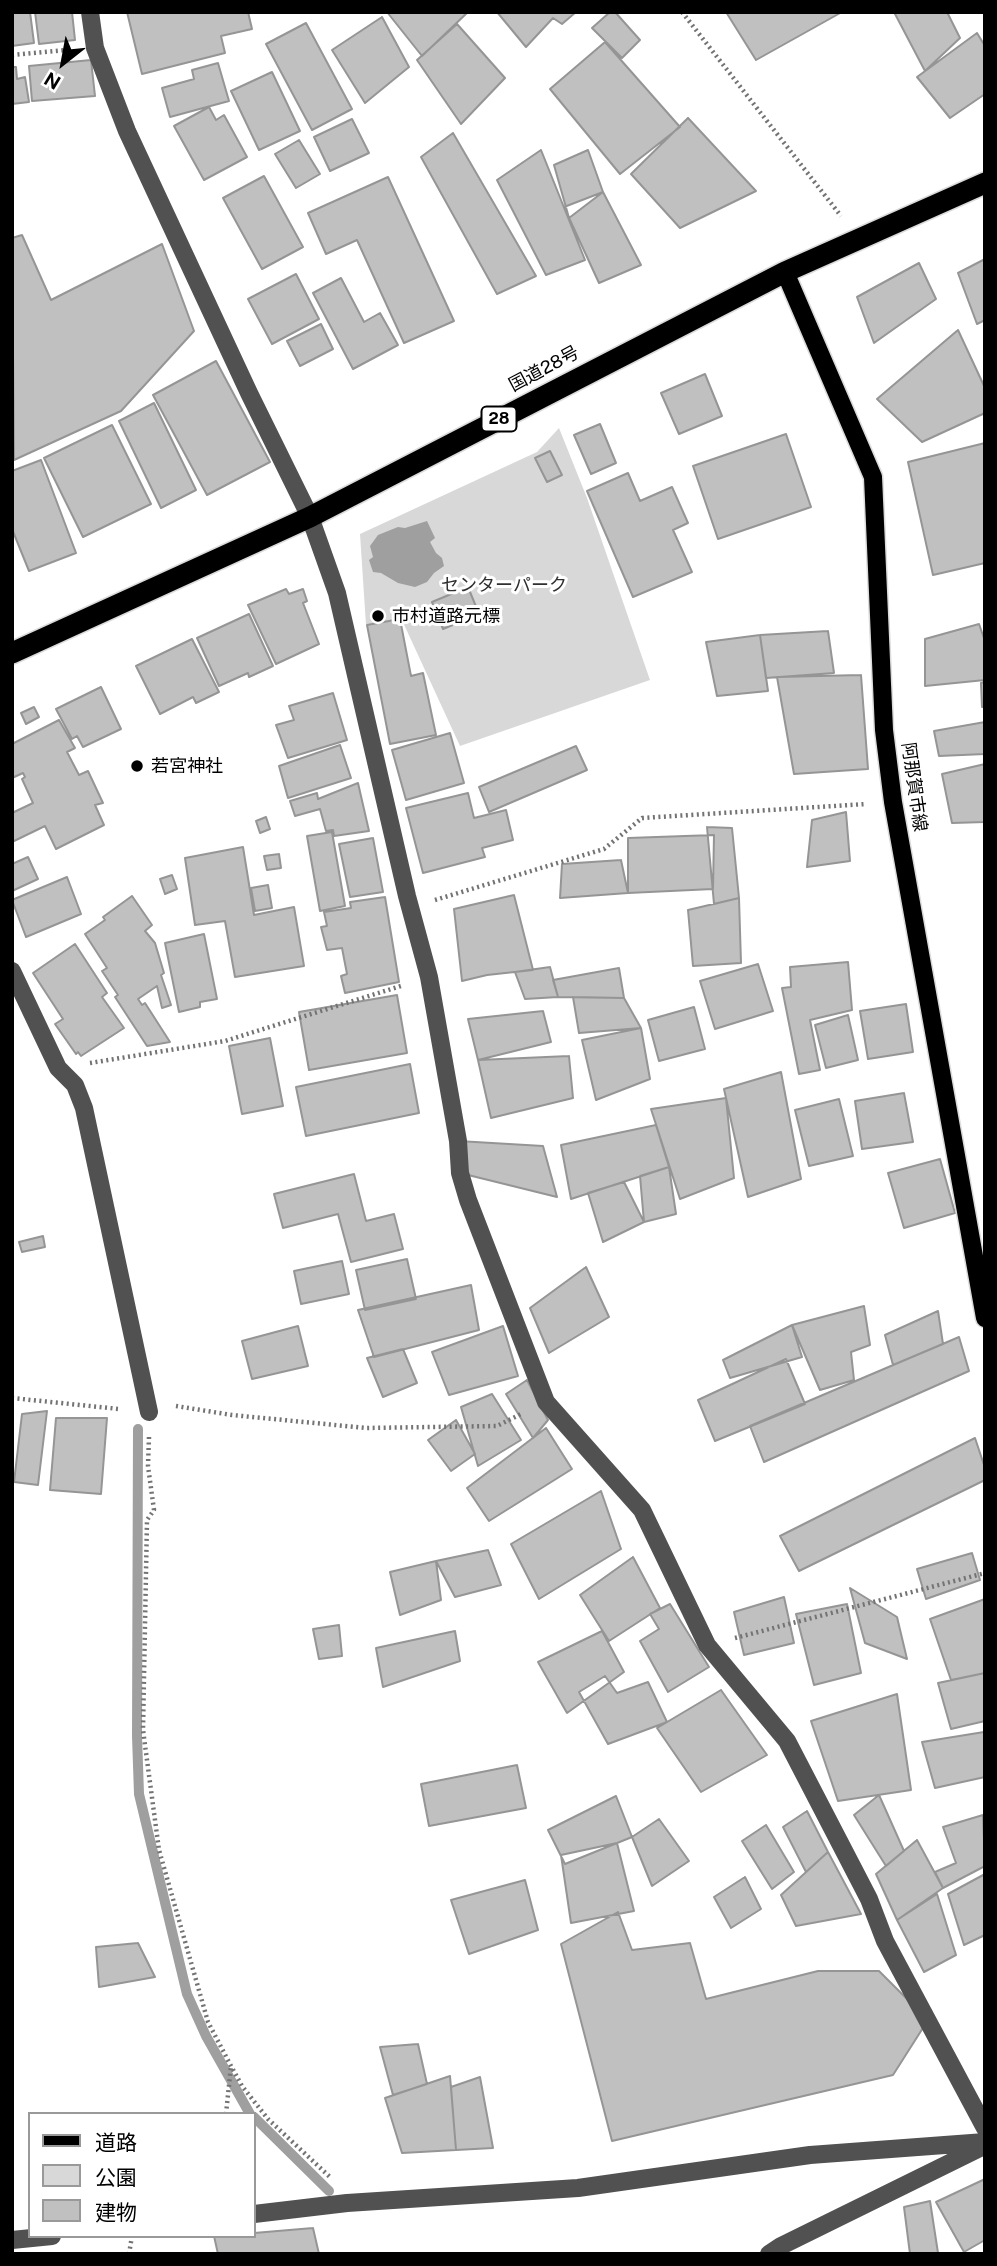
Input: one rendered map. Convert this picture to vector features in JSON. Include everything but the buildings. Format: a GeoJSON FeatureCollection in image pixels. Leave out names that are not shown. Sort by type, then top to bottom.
{"type":"FeatureCollection","features":[{"type":"Feature","properties":{"kind":"highway","name":"国道28号"},"geometry":{"type":"LineString","coordinates":[[12,653],[310,517],[785,272],[985,183]]}},
{"type":"Feature","properties":{"kind":"main road","name":"阿那賀市線"},"geometry":{"type":"LineString","coordinates":[[785,272],[873,477],[884,730],[893,802],[985,1318]]}},
{"type":"Feature","properties":{"kind":"street"},"geometry":{"type":"LineString","coordinates":[[90,12],[95,48],[127,131],[310,517],[337,593],[429,977],[458,1141],[460,1173],[468,1200],[547,1402],[642,1510],[707,1645],[787,1741],[869,1899],[885,1941],[985,2128]]}},
{"type":"Feature","properties":{"kind":"street"},"geometry":{"type":"LineString","coordinates":[[12,971],[58,1068],[75,1085],[84,1108],[149,1412]]}},
{"type":"Feature","properties":{"kind":"street"},"geometry":{"type":"LineString","coordinates":[[256,2214],[347,2203],[556,2190],[810,2155],[985,2144]]}},
{"type":"Feature","properties":{"kind":"street"},"geometry":{"type":"LineString","coordinates":[[769,2254],[985,2144]]}},
{"type":"Feature","properties":{"kind":"street"},"geometry":{"type":"LineString","coordinates":[[12,2240],[32,2238]]}},
{"type":"Feature","properties":{"kind":"path"},"geometry":{"type":"LineString","coordinates":[[682,12],[859,238]]}},
{"type":"Feature","properties":{"kind":"path"},"geometry":{"type":"LineString","coordinates":[[12,55],[95,48]]}},
{"type":"Feature","properties":{"kind":"path"},"geometry":{"type":"LineString","coordinates":[[411,907],[604,849],[642,818],[893,802]]}},
{"type":"Feature","properties":{"kind":"path"},"geometry":{"type":"LineString","coordinates":[[58,1068],[225,1041],[429,977]]}},
{"type":"Feature","properties":{"kind":"path"},"geometry":{"type":"LineString","coordinates":[[12,1398],[149,1412],[172,1405],[232,1415],[366,1428],[497,1426],[547,1402]]}},
{"type":"Feature","properties":{"kind":"path"},"geometry":{"type":"LineString","coordinates":[[149,1412],[148,1466],[154,1510],[146,1520],[143,1730],[159,1850],[208,2022],[231,2066],[242,2086],[268,2119],[340,2187],[347,2203]]}},
{"type":"Feature","properties":{"kind":"path"},"geometry":{"type":"LineString","coordinates":[[707,1645],[985,1573]]}},
{"type":"Feature","properties":{"kind":"path"},"geometry":{"type":"LineString","coordinates":[[226,2112],[231,2066]]}},
{"type":"Feature","properties":{"kind":"green space","name":"センターパーク"},"geometry":{"type":"Polygon","coordinates":[[[559,428],[587,498],[650,680],[460,746],[401,618],[366,625],[360,534],[537,452],[559,428]]]}},
{"type":"Feature","properties":{"kind":"shaded area"},"geometry":{"type":"Polygon","coordinates":[[[427,521],[435,538],[430,542],[442,558],[444,566],[427,582],[415,587],[373,572],[369,560],[373,557],[370,546],[378,535],[398,527],[405,528],[427,521]]]}},
{"type":"Feature","properties":{"kind":"waterway"},"geometry":{"type":"LineString","coordinates":[[138,1429],[139,1794],[187,1994],[206,2036],[249,2112]]}},
{"type":"Feature","properties":{"kind":"waterway"},"geometry":{"type":"LineString","coordinates":[[256,2119],[329,2191]]}},
{"type":"Feature","properties":{"kind":"place","name":"市村道路元標"},"geometry":{"type":"Point","coordinates":[378,616]}},
{"type":"Feature","properties":{"kind":"place","name":"若宮神社"},"geometry":{"type":"Point","coordinates":[137,766]}}]}
